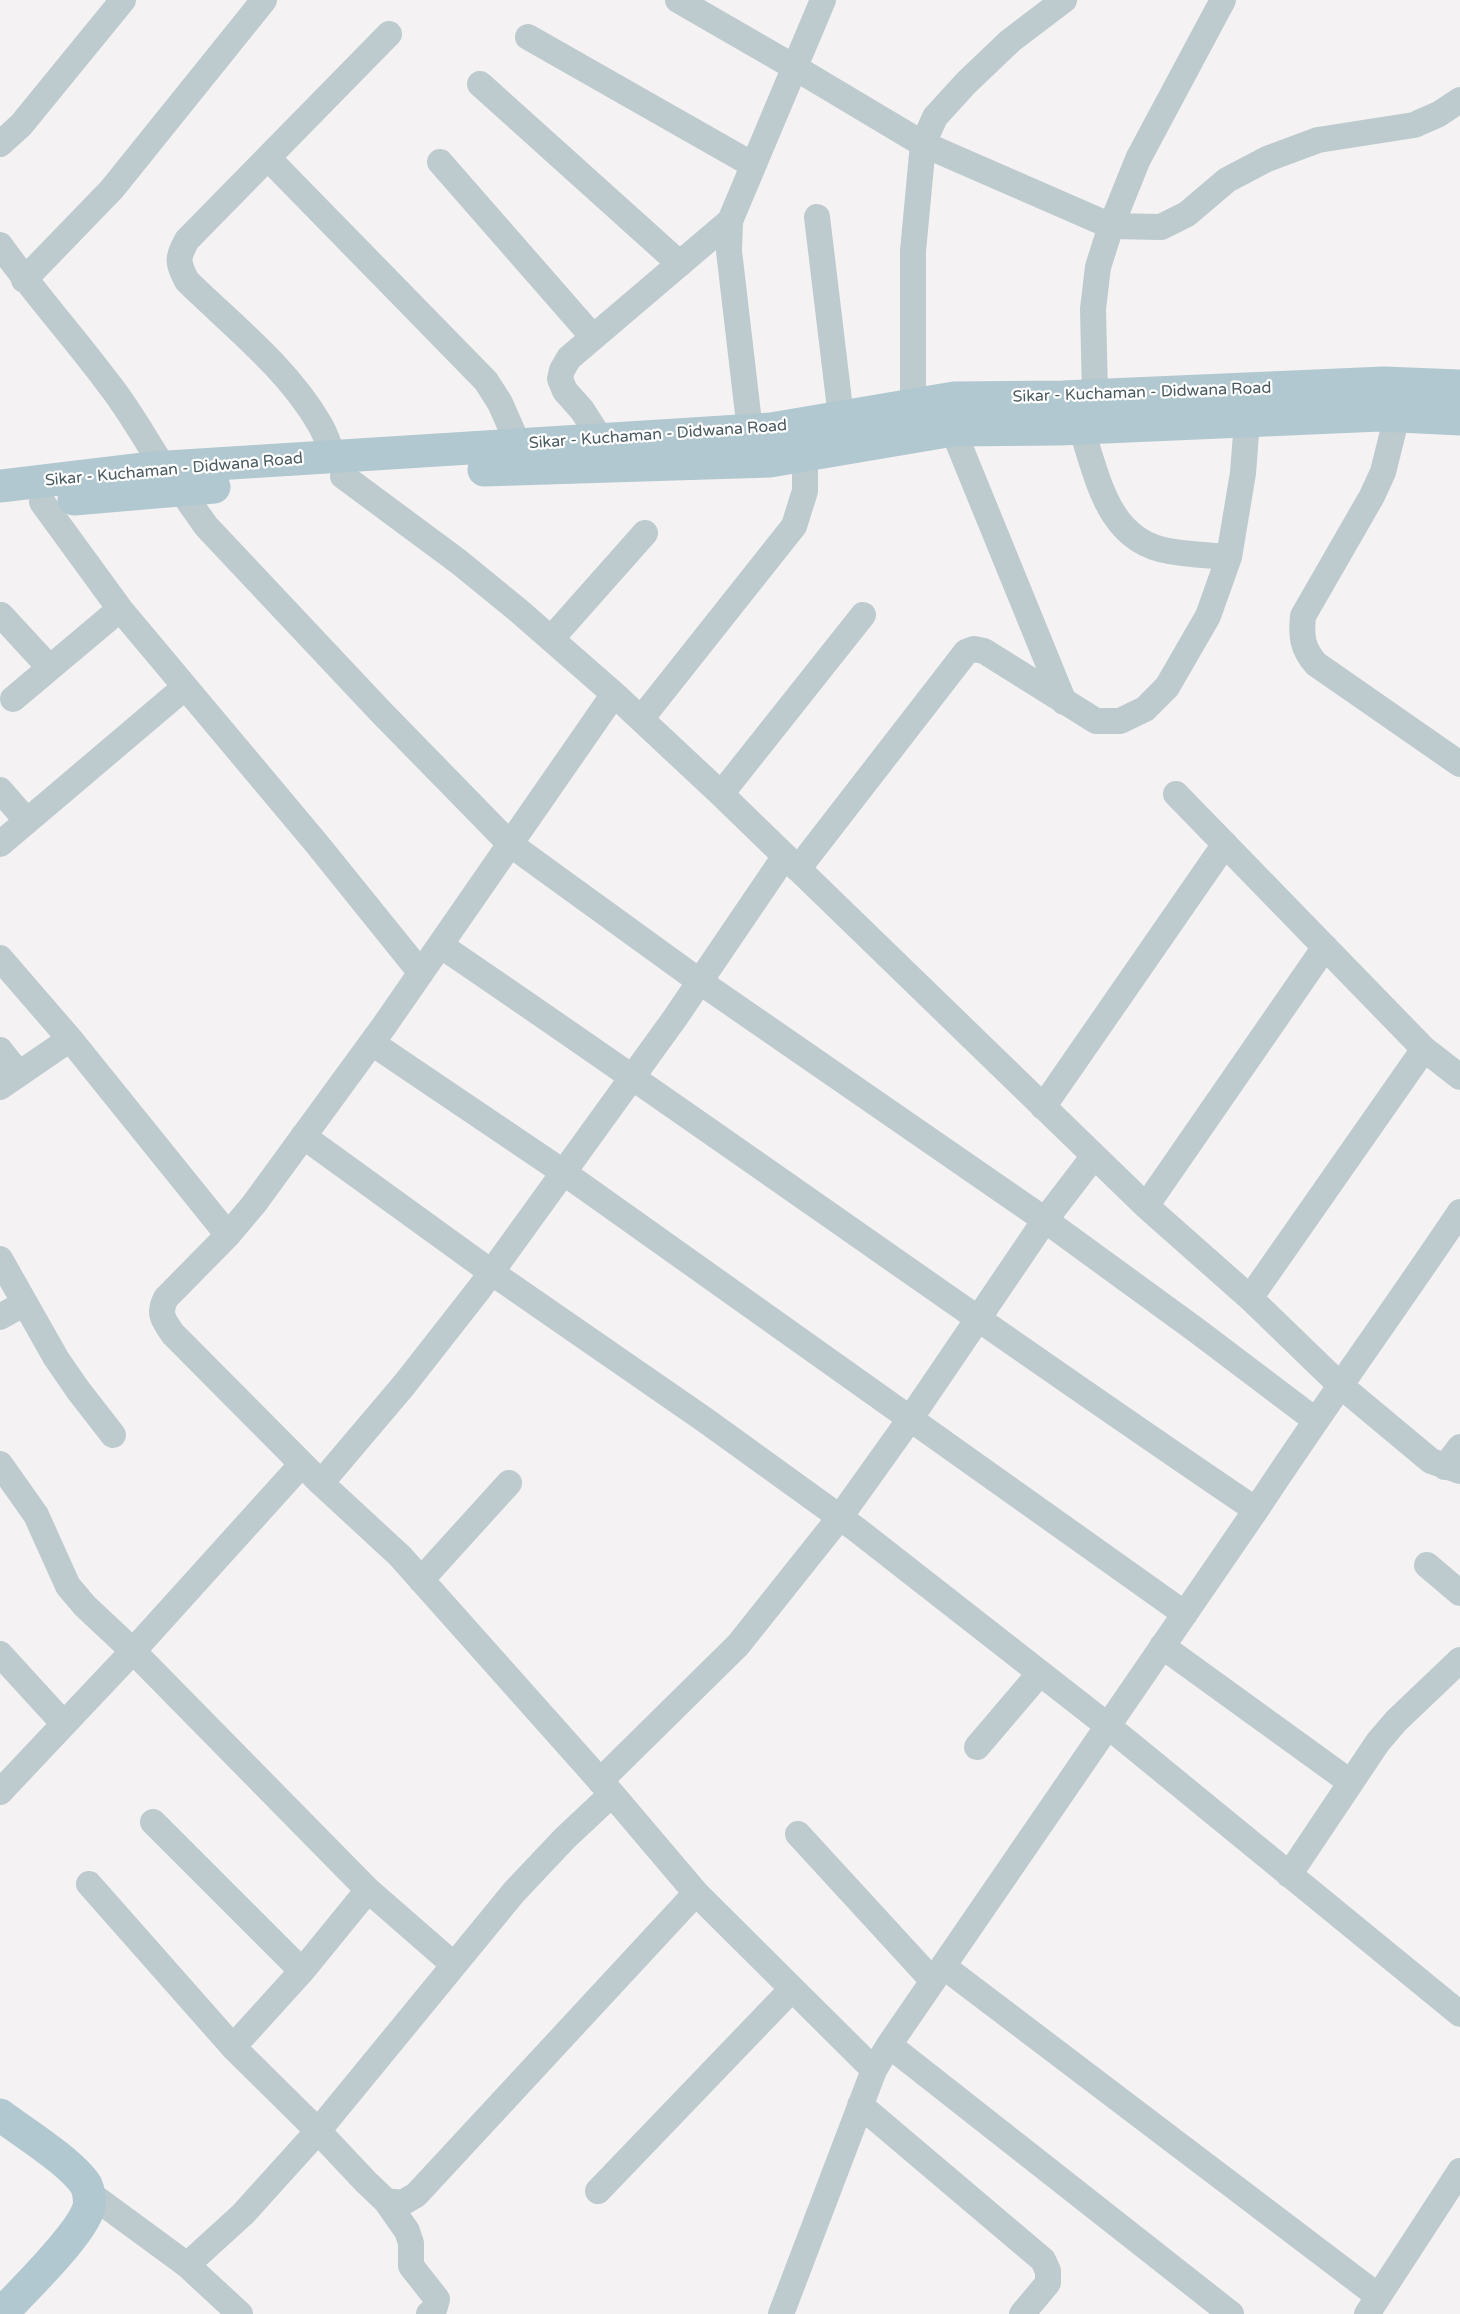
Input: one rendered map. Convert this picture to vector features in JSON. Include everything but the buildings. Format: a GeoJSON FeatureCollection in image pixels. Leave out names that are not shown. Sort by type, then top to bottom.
{"type":"FeatureCollection","features":[{"type":"Feature","properties":{"kind":"main road","name":"Sikar - Kuchaman - Didwana Road"},"geometry":{"type":"LineString","coordinates":[[0,486],[172,479],[338,467],[519,446],[750,431],[954,398],[1095,395],[1384,383],[1460,386]]}},
{"type":"Feature","properties":{"kind":"main road","name":"Sikar - Kuchaman - Didwana Road"},"geometry":{"type":"LineString","coordinates":[[338,467],[770,461],[953,430],[1082,428],[1397,416],[1460,419]]}},
{"type":"Feature","properties":{"kind":"main road","name":"Sikar - Kuchaman - Didwana Road"},"geometry":{"type":"LineString","coordinates":[[0,506],[42,502],[172,479]]}},
{"type":"Feature","properties":{"kind":"main road"},"geometry":{"type":"LineString","coordinates":[[0,2115],[58,2158],[85,2185],[89,2193],[89,2207],[82,2223],[64,2246],[1,2314]]}},
{"type":"Feature","properties":{"kind":"street"},"geometry":{"type":"LineString","coordinates":[[0,144],[21,125],[123,0]]}},
{"type":"Feature","properties":{"kind":"street"},"geometry":{"type":"LineString","coordinates":[[24,280],[112,189],[264,0]]}},
{"type":"Feature","properties":{"kind":"street"},"geometry":{"type":"LineString","coordinates":[[678,0],[923,144],[1111,226],[1161,227],[1188,214],[1227,180],[1267,159],[1318,140],[1414,125],[1439,114],[1460,100]]}},
{"type":"Feature","properties":{"kind":"street"},"geometry":{"type":"LineString","coordinates":[[750,431],[729,251],[730,221],[823,0]]}},
{"type":"Feature","properties":{"kind":"street"},"geometry":{"type":"LineString","coordinates":[[914,405],[914,251],[923,144],[935,117],[966,83],[1010,41],[1064,0]]}},
{"type":"Feature","properties":{"kind":"street"},"geometry":{"type":"LineString","coordinates":[[1095,395],[1093,309],[1098,267],[1111,226],[1138,159],[1223,0]]}},
{"type":"Feature","properties":{"kind":"street"},"geometry":{"type":"LineString","coordinates":[[389,34],[187,240],[179,254],[179,266],[187,281],[280,371],[303,399],[321,425],[338,467],[459,562],[614,694],[721,794],[1146,1206],[1250,1298],[1341,1386],[1431,1461],[1452,1469],[1460,1447]]}},
{"type":"Feature","properties":{"kind":"street"},"geometry":{"type":"LineString","coordinates":[[528,37],[753,165]]}},
{"type":"Feature","properties":{"kind":"street"},"geometry":{"type":"LineString","coordinates":[[480,84],[680,264]]}},
{"type":"Feature","properties":{"kind":"street"},"geometry":{"type":"LineString","coordinates":[[268,158],[486,381],[500,403],[519,446]]}},
{"type":"Feature","properties":{"kind":"street"},"geometry":{"type":"LineString","coordinates":[[440,162],[593,337]]}},
{"type":"Feature","properties":{"kind":"street"},"geometry":{"type":"LineString","coordinates":[[817,217],[841,417]]}},
{"type":"Feature","properties":{"kind":"street"},"geometry":{"type":"LineString","coordinates":[[602,441],[582,410],[565,391],[560,379],[562,370],[569,358],[730,221]]}},
{"type":"Feature","properties":{"kind":"street"},"geometry":{"type":"LineString","coordinates":[[0,245],[24,280],[111,386],[206,526],[381,712],[510,844],[699,981],[1046,1220],[1315,1420]]}},
{"type":"Feature","properties":{"kind":"street"},"geometry":{"type":"LineString","coordinates":[[1397,416],[1383,472],[1372,496],[1303,616],[1301,635],[1306,653],[1316,664],[1460,764]]}},
{"type":"Feature","properties":{"kind":"street"},"geometry":{"type":"LineString","coordinates":[[321,1483],[404,1385],[490,1272],[699,981],[791,862],[966,652],[974,649],[984,651],[1096,721],[1120,721],[1145,709],[1167,687],[1208,616],[1229,556],[1243,473],[1248,421]]}},
{"type":"Feature","properties":{"kind":"street"},"geometry":{"type":"LineString","coordinates":[[1082,428],[1106,502],[1117,522],[1139,540],[1167,551],[1229,556]]}},
{"type":"Feature","properties":{"kind":"street"},"geometry":{"type":"LineString","coordinates":[[953,430],[1065,702]]}},
{"type":"Feature","properties":{"kind":"street"},"geometry":{"type":"LineString","coordinates":[[641,719],[794,526],[801,510],[805,491],[805,455]]}},
{"type":"Feature","properties":{"kind":"street"},"geometry":{"type":"LineString","coordinates":[[42,502],[120,609],[318,844],[421,973]]}},
{"type":"Feature","properties":{"kind":"street"},"geometry":{"type":"LineString","coordinates":[[551,639],[645,533]]}},
{"type":"Feature","properties":{"kind":"street"},"geometry":{"type":"LineString","coordinates":[[13,699],[120,609]]}},
{"type":"Feature","properties":{"kind":"street"},"geometry":{"type":"LineString","coordinates":[[1,615],[50,668]]}},
{"type":"Feature","properties":{"kind":"street"},"geometry":{"type":"LineString","coordinates":[[721,794],[864,615]]}},
{"type":"Feature","properties":{"kind":"street"},"geometry":{"type":"LineString","coordinates":[[0,844],[184,687]]}},
{"type":"Feature","properties":{"kind":"street"},"geometry":{"type":"LineString","coordinates":[[614,694],[372,1043],[255,1204],[166,1298],[161,1308],[162,1319],[173,1334],[321,1483],[400,1556],[606,1787],[696,1893],[874,2070]]}},
{"type":"Feature","properties":{"kind":"street"},"geometry":{"type":"LineString","coordinates":[[0,790],[27,821]]}},
{"type":"Feature","properties":{"kind":"street"},"geometry":{"type":"LineString","coordinates":[[1176,794],[1424,1049],[1460,1077]]}},
{"type":"Feature","properties":{"kind":"street"},"geometry":{"type":"LineString","coordinates":[[1043,1107],[1225,844]]}},
{"type":"Feature","properties":{"kind":"street"},"geometry":{"type":"LineString","coordinates":[[440,945],[632,1076],[978,1320],[1256,1510]]}},
{"type":"Feature","properties":{"kind":"street"},"geometry":{"type":"LineString","coordinates":[[1146,1206],[1325,946]]}},
{"type":"Feature","properties":{"kind":"street"},"geometry":{"type":"LineString","coordinates":[[0,958],[70,1039],[228,1235]]}},
{"type":"Feature","properties":{"kind":"street"},"geometry":{"type":"LineString","coordinates":[[0,1050],[10,1080],[70,1039]]}},
{"type":"Feature","properties":{"kind":"street"},"geometry":{"type":"LineString","coordinates":[[372,1043],[563,1172],[1185,1614]]}},
{"type":"Feature","properties":{"kind":"street"},"geometry":{"type":"LineString","coordinates":[[1250,1298],[1424,1049]]}},
{"type":"Feature","properties":{"kind":"street"},"geometry":{"type":"LineString","coordinates":[[303,1136],[490,1272],[705,1420],[840,1517],[1108,1726],[1460,2014]]}},
{"type":"Feature","properties":{"kind":"street"},"geometry":{"type":"LineString","coordinates":[[187,2265],[243,2214],[318,2131],[539,1864],[606,1787],[738,1645],[840,1517],[1046,1220],[1094,1156]]}},
{"type":"Feature","properties":{"kind":"street"},"geometry":{"type":"LineString","coordinates":[[781,2314],[860,2104],[874,2070],[889,2045],[1256,1510],[1315,1420],[1341,1386],[1460,1212]]}},
{"type":"Feature","properties":{"kind":"street"},"geometry":{"type":"LineString","coordinates":[[0,1259],[62,1366],[113,1435]]}},
{"type":"Feature","properties":{"kind":"street"},"geometry":{"type":"LineString","coordinates":[[0,1317],[25,1303]]}},
{"type":"Feature","properties":{"kind":"street"},"geometry":{"type":"LineString","coordinates":[[0,1464],[36,1515],[68,1587],[85,1606],[368,1890],[454,1965]]}},
{"type":"Feature","properties":{"kind":"street"},"geometry":{"type":"LineString","coordinates":[[0,1792],[133,1652],[302,1464]]}},
{"type":"Feature","properties":{"kind":"street"},"geometry":{"type":"LineString","coordinates":[[422,1580],[509,1482]]}},
{"type":"Feature","properties":{"kind":"street"},"geometry":{"type":"LineString","coordinates":[[1427,1565],[1460,1593]]}},
{"type":"Feature","properties":{"kind":"street"},"geometry":{"type":"LineString","coordinates":[[1162,1646],[1350,1782]]}},
{"type":"Feature","properties":{"kind":"street"},"geometry":{"type":"LineString","coordinates":[[0,1654],[64,1724]]}},
{"type":"Feature","properties":{"kind":"street"},"geometry":{"type":"LineString","coordinates":[[1289,1875],[1378,1742],[1396,1721],[1460,1660]]}},
{"type":"Feature","properties":{"kind":"street"},"geometry":{"type":"LineString","coordinates":[[977,1746],[1041,1673]]}},
{"type":"Feature","properties":{"kind":"street"},"geometry":{"type":"LineString","coordinates":[[153,1822],[302,1971]]}},
{"type":"Feature","properties":{"kind":"street"},"geometry":{"type":"LineString","coordinates":[[798,1834],[938,1973],[1372,2305],[1460,2171]]}},
{"type":"Feature","properties":{"kind":"street"},"geometry":{"type":"LineString","coordinates":[[89,1884],[233,2048],[386,2201],[407,2231],[411,2243],[411,2266],[437,2299],[434,2310],[429,2314]]}},
{"type":"Feature","properties":{"kind":"street"},"geometry":{"type":"LineString","coordinates":[[233,2048],[302,1971],[368,1890]]}},
{"type":"Feature","properties":{"kind":"street"},"geometry":{"type":"LineString","coordinates":[[386,2201],[402,2203],[416,2195],[696,1893]]}},
{"type":"Feature","properties":{"kind":"street"},"geometry":{"type":"LineString","coordinates":[[598,2191],[792,1989]]}},
{"type":"Feature","properties":{"kind":"street"},"geometry":{"type":"LineString","coordinates":[[889,2045],[1231,2314]]}},
{"type":"Feature","properties":{"kind":"street"},"geometry":{"type":"LineString","coordinates":[[860,2104],[1043,2260],[1048,2271],[1048,2283],[1022,2314]]}},
{"type":"Feature","properties":{"kind":"street"},"geometry":{"type":"LineString","coordinates":[[89,2193],[187,2265],[240,2314]]}}]}
